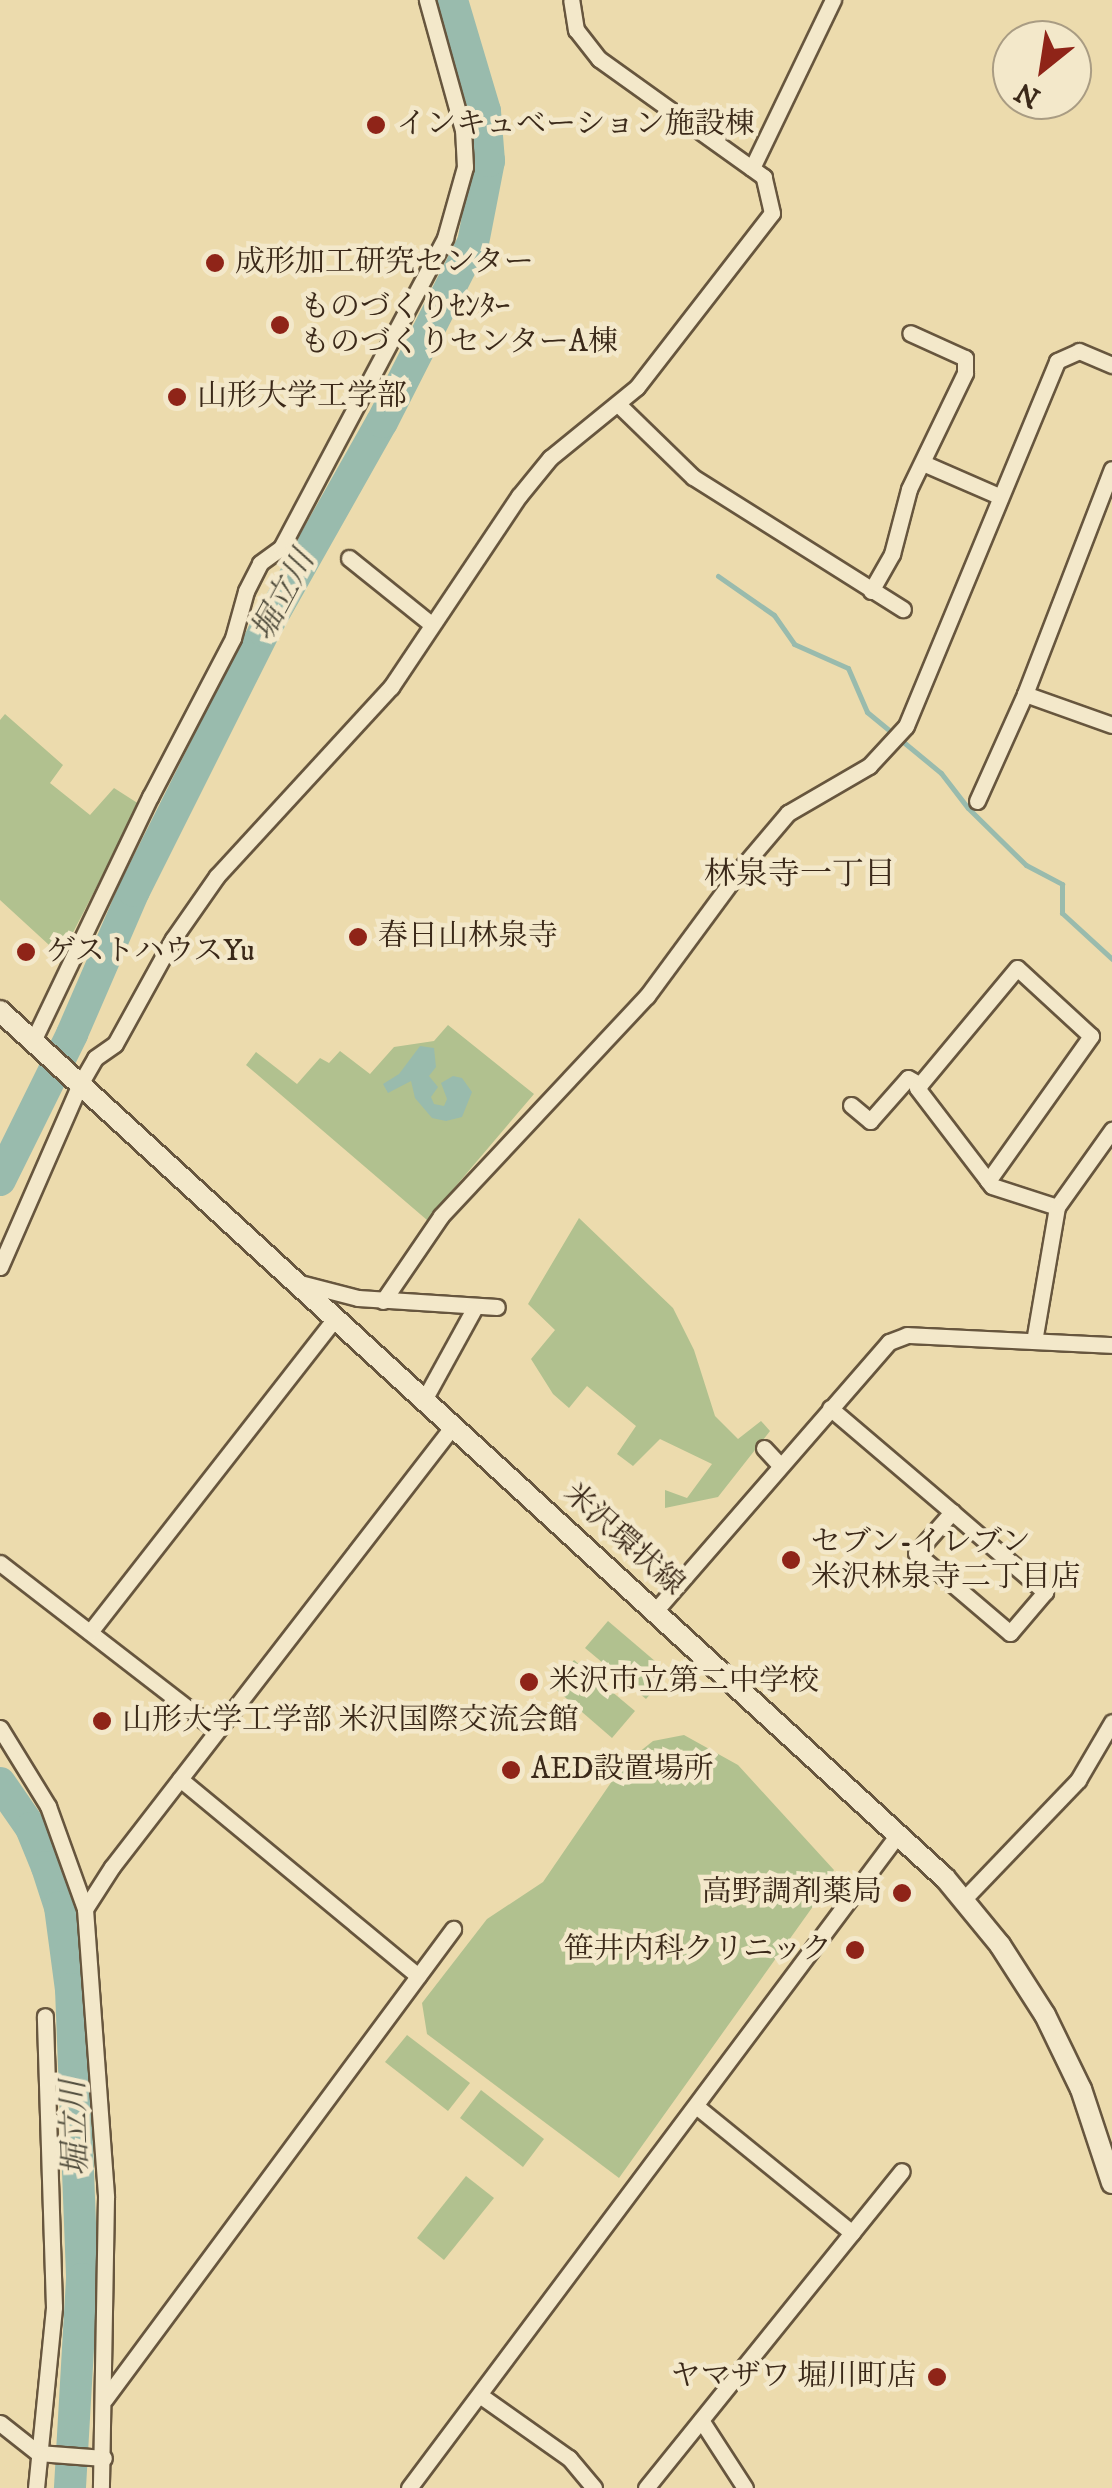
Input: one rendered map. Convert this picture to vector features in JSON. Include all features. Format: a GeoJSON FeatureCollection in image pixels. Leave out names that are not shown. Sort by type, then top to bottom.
{"type":"FeatureCollection","features":[{"type":"Feature","properties":{"kind":"main road","name":"米沢環状線"},"geometry":{"type":"LineString","coordinates":[[0,1010],[899,1832],[964,1898],[1023,1978],[1052,2028],[1081,2089],[1112,2183]]}},
{"type":"Feature","properties":{"kind":"street"},"geometry":{"type":"LineString","coordinates":[[35,1044],[150,796],[233,638],[246,591],[260,563],[282,548],[445,238],[465,167],[463,130],[427,0]]}},
{"type":"Feature","properties":{"kind":"street"},"geometry":{"type":"LineString","coordinates":[[0,1267],[77,1083],[95,1058],[115,1044],[173,938],[217,876],[390,687],[485,542],[550,458],[619,405],[772,213],[770,188],[752,168],[600,59],[576,30],[571,0]]}},
{"type":"Feature","properties":{"kind":"street"},"geometry":{"type":"LineString","coordinates":[[752,168],[833,0]]}},
{"type":"Feature","properties":{"kind":"street"},"geometry":{"type":"LineString","coordinates":[[872,591],[892,554],[909,489],[965,373],[965,358],[910,333]]}},
{"type":"Feature","properties":{"kind":"street"},"geometry":{"type":"LineString","coordinates":[[384,1301],[441,1216],[646,996],[743,866],[788,813],[870,766],[906,726],[1057,361],[1079,352],[1112,365]]}},
{"type":"Feature","properties":{"kind":"street"},"geometry":{"type":"LineString","coordinates":[[619,405],[693,477],[904,609]]}},
{"type":"Feature","properties":{"kind":"street"},"geometry":{"type":"LineString","coordinates":[[923,463],[999,496]]}},
{"type":"Feature","properties":{"kind":"street"},"geometry":{"type":"LineString","coordinates":[[977,802],[1025,694],[1112,469]]}},
{"type":"Feature","properties":{"kind":"street"},"geometry":{"type":"LineString","coordinates":[[349,558],[431,624]]}},
{"type":"Feature","properties":{"kind":"street"},"geometry":{"type":"LineString","coordinates":[[1025,694],[1112,725]]}},
{"type":"Feature","properties":{"kind":"street"},"geometry":{"type":"LineString","coordinates":[[988,1181],[1091,1036],[1018,968],[917,1088],[988,1181],[992,1186],[1057,1207]]}},
{"type":"Feature","properties":{"kind":"street"},"geometry":{"type":"LineString","coordinates":[[851,1105],[870,1122],[908,1078],[920,1085]]}},
{"type":"Feature","properties":{"kind":"street"},"geometry":{"type":"LineString","coordinates":[[1034,1341],[1057,1207],[1112,1130]]}},
{"type":"Feature","properties":{"kind":"street"},"geometry":{"type":"LineString","coordinates":[[292,1281],[384,1301],[497,1307]]}},
{"type":"Feature","properties":{"kind":"street"},"geometry":{"type":"LineString","coordinates":[[425,1398],[475,1308]]}},
{"type":"Feature","properties":{"kind":"street"},"geometry":{"type":"LineString","coordinates":[[90,1632],[335,1318]]}},
{"type":"Feature","properties":{"kind":"street"},"geometry":{"type":"LineString","coordinates":[[656,1610],[889,1342],[908,1335],[1112,1345]]}},
{"type":"Feature","properties":{"kind":"street"},"geometry":{"type":"LineString","coordinates":[[830,1408],[952,1512],[1045,1592],[1010,1633],[916,1554],[952,1512]]}},
{"type":"Feature","properties":{"kind":"street"},"geometry":{"type":"LineString","coordinates":[[85,1910],[180,1779],[453,1426]]}},
{"type":"Feature","properties":{"kind":"street"},"geometry":{"type":"LineString","coordinates":[[764,1448],[780,1466]]}},
{"type":"Feature","properties":{"kind":"street"},"geometry":{"type":"LineString","coordinates":[[0,1562],[217,1732]]}},
{"type":"Feature","properties":{"kind":"street"},"geometry":{"type":"LineString","coordinates":[[964,1898],[1078,1780],[1112,1722]]}},
{"type":"Feature","properties":{"kind":"street"},"geometry":{"type":"LineString","coordinates":[[0,1728],[48,1806],[85,1910],[106,2197],[106,2399],[99,2458],[101,2488]]}},
{"type":"Feature","properties":{"kind":"street"},"geometry":{"type":"LineString","coordinates":[[180,1779],[418,1976]]}},
{"type":"Feature","properties":{"kind":"street"},"geometry":{"type":"LineString","coordinates":[[409,2488],[899,1832]]}},
{"type":"Feature","properties":{"kind":"street"},"geometry":{"type":"LineString","coordinates":[[106,2399],[453,1929]]}},
{"type":"Feature","properties":{"kind":"street"},"geometry":{"type":"LineString","coordinates":[[36,2488],[44,2455],[54,2307],[45,2016]]}},
{"type":"Feature","properties":{"kind":"street"},"geometry":{"type":"LineString","coordinates":[[696,2106],[852,2233]]}},
{"type":"Feature","properties":{"kind":"street"},"geometry":{"type":"LineString","coordinates":[[646,2488],[902,2171]]}},
{"type":"Feature","properties":{"kind":"street"},"geometry":{"type":"LineString","coordinates":[[481,2396],[568,2458],[594,2488]]}},
{"type":"Feature","properties":{"kind":"street"},"geometry":{"type":"LineString","coordinates":[[702,2420],[746,2488]]}},
{"type":"Feature","properties":{"kind":"street"},"geometry":{"type":"LineString","coordinates":[[0,2423],[44,2455],[99,2458]]}},
{"type":"Feature","properties":{"kind":"green space"},"geometry":{"type":"Polygon","coordinates":[[[5,714],[63,765],[50,783],[90,815],[114,788],[139,804],[61,956],[0,900],[0,720],[5,714]]]}},
{"type":"Feature","properties":{"kind":"green space"},"geometry":{"type":"Polygon","coordinates":[[[448,1025],[534,1094],[427,1220],[246,1065],[256,1052],[297,1084],[320,1058],[329,1063],[340,1051],[370,1074],[394,1047],[434,1041],[448,1025]]]}},
{"type":"Feature","properties":{"kind":"green space"},"geometry":{"type":"Polygon","coordinates":[[[579,1218],[673,1308],[694,1350],[715,1416],[738,1439],[761,1421],[770,1431],[718,1497],[665,1508],[665,1490],[687,1498],[712,1464],[660,1439],[633,1466],[617,1454],[636,1426],[587,1386],[569,1408],[553,1394],[531,1359],[555,1330],[528,1304],[579,1218]]]}},
{"type":"Feature","properties":{"kind":"green space"},"geometry":{"type":"Polygon","coordinates":[[[608,1621],[669,1673],[646,1699],[585,1648],[608,1621]]]}},
{"type":"Feature","properties":{"kind":"green space"},"geometry":{"type":"Polygon","coordinates":[[[574,1660],[635,1711],[612,1738],[552,1686],[574,1660]]]}},
{"type":"Feature","properties":{"kind":"green space"},"geometry":{"type":"Polygon","coordinates":[[[684,1735],[738,1765],[834,1870],[819,1898],[619,2178],[427,2034],[422,2003],[487,1919],[543,1882],[623,1765],[653,1741],[684,1735]]]}},
{"type":"Feature","properties":{"kind":"green space"},"geometry":{"type":"Polygon","coordinates":[[[407,2035],[470,2083],[448,2111],[385,2062],[407,2035]]]}},
{"type":"Feature","properties":{"kind":"green space"},"geometry":{"type":"Polygon","coordinates":[[[481,2090],[544,2139],[523,2167],[460,2118],[481,2090]]]}},
{"type":"Feature","properties":{"kind":"green space"},"geometry":{"type":"Polygon","coordinates":[[[466,2176],[494,2198],[444,2260],[417,2238],[466,2176]]]}},
{"type":"Feature","properties":{"kind":"shaded area"},"geometry":{"type":"Polygon","coordinates":[[[420,1046],[434,1048],[436,1067],[429,1076],[438,1087],[431,1097],[434,1104],[444,1106],[447,1099],[441,1083],[453,1076],[462,1078],[472,1092],[462,1117],[446,1121],[432,1118],[415,1098],[411,1081],[388,1093],[383,1084],[399,1074],[420,1046]]]}},
{"type":"Feature","properties":{"kind":"waterway","name":"堀立川"},"geometry":{"type":"LineString","coordinates":[[0,1180],[72,1034],[134,891],[264,631],[382,422],[473,243],[489,161],[485,111],[452,0]]}},
{"type":"Feature","properties":{"kind":"waterway"},"geometry":{"type":"LineString","coordinates":[[718,576],[774,615],[794,644],[848,668],[867,712],[941,773],[968,808],[1026,865],[1062,884],[1062,913],[1112,959]]}},
{"type":"Feature","properties":{"kind":"waterway","name":"堀立川"},"geometry":{"type":"LineString","coordinates":[[0,1783],[31,1828],[47,1867],[60,1907],[71,1989],[82,2279],[70,2488]]}},
{"type":"Feature","properties":{"kind":"place","name":"インキュベーション施設棟"},"geometry":{"type":"Point","coordinates":[376,125]}},
{"type":"Feature","properties":{"kind":"place","name":"成形加工研究センター"},"geometry":{"type":"Point","coordinates":[215,263]}},
{"type":"Feature","properties":{"kind":"place","name":"ものづくりｾﾝﾀｰ ものづくりセンターA棟"},"geometry":{"type":"Point","coordinates":[280,325]}},
{"type":"Feature","properties":{"kind":"place","name":"山形大学工学部"},"geometry":{"type":"Point","coordinates":[177,397]}},
{"type":"Feature","properties":{"kind":"place","name":"春日山林泉寺"},"geometry":{"type":"Point","coordinates":[358,937]}},
{"type":"Feature","properties":{"kind":"place","name":"ゲストハウスYu"},"geometry":{"type":"Point","coordinates":[26,952]}},
{"type":"Feature","properties":{"kind":"place","name":"セブン-イレブン 米沢林泉寺二丁目店"},"geometry":{"type":"Point","coordinates":[791,1560]}},
{"type":"Feature","properties":{"kind":"place","name":"米沢市立第二中学校"},"geometry":{"type":"Point","coordinates":[529,1682]}},
{"type":"Feature","properties":{"kind":"place","name":"山形大学工学部 米沢国際交流会館"},"geometry":{"type":"Point","coordinates":[102,1721]}},
{"type":"Feature","properties":{"kind":"place","name":"AED設置場所"},"geometry":{"type":"Point","coordinates":[511,1770]}},
{"type":"Feature","properties":{"kind":"place","name":"高野調剤薬局"},"geometry":{"type":"Point","coordinates":[902,1893]}},
{"type":"Feature","properties":{"kind":"place","name":"笹井内科クリニック"},"geometry":{"type":"Point","coordinates":[855,1950]}},
{"type":"Feature","properties":{"kind":"place","name":"ヤマザワ 堀川町店"},"geometry":{"type":"Point","coordinates":[937,2377]}},
{"type":"Feature","properties":{"kind":"district","name":"林泉寺一丁目"},"geometry":{"type":"Point","coordinates":[800,875]}}]}
